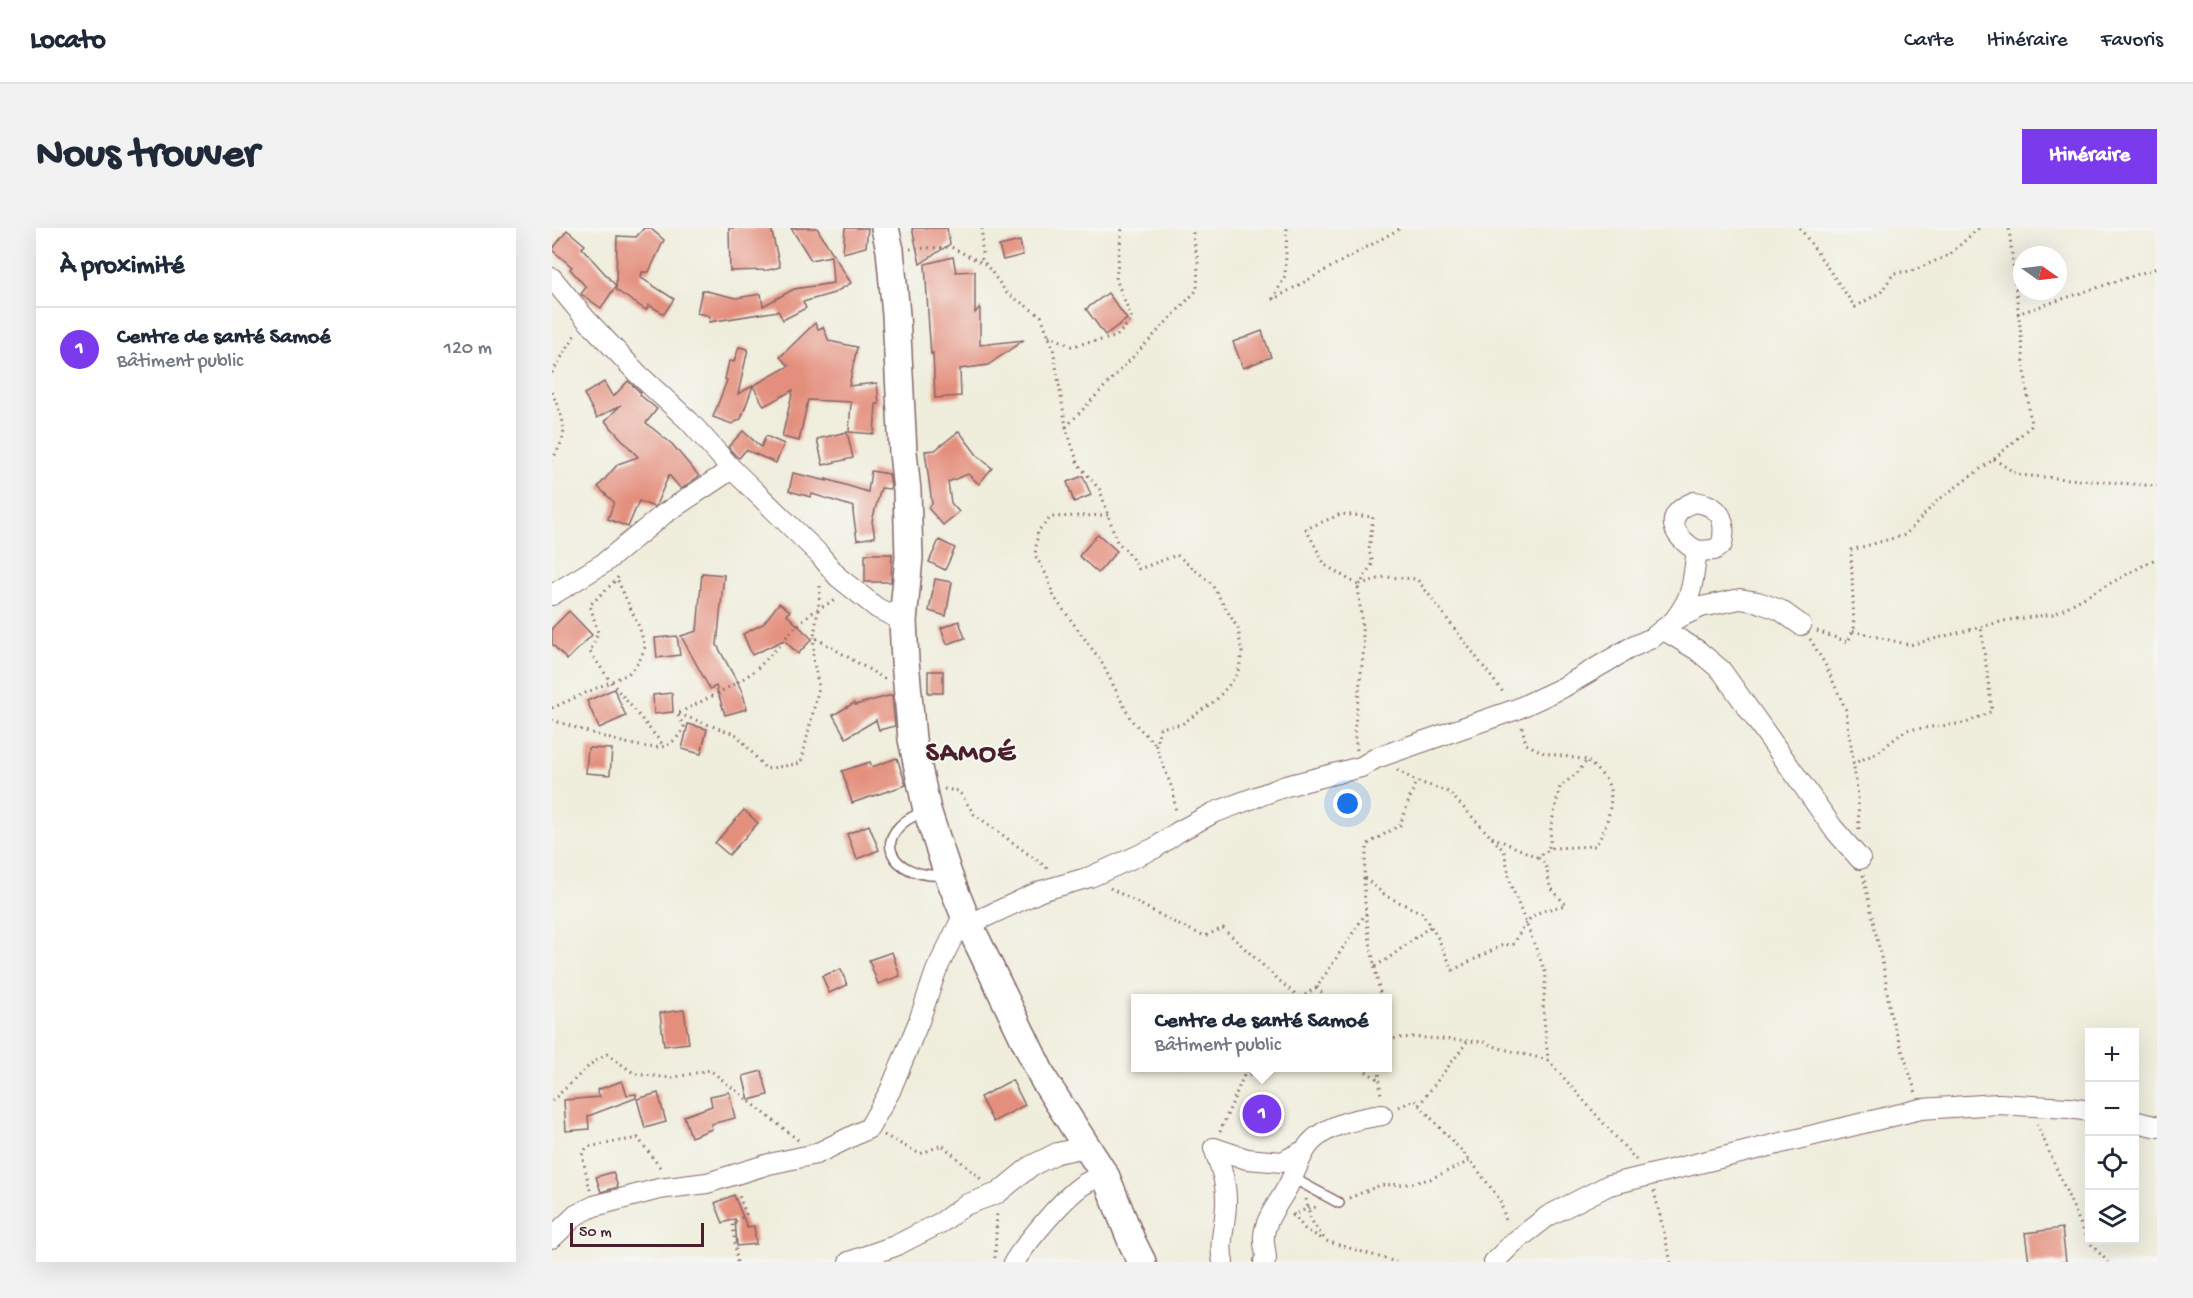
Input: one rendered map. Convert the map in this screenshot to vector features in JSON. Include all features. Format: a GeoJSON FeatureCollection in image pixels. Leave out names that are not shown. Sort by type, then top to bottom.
{"type":"FeatureCollection","features":[{"type":"Feature","properties":{"kind":"main road"},"geometry":{"type":"LineString","coordinates":[[888,239],[907,491],[909,558],[903,621],[912,739],[925,798],[948,874],[967,919],[1040,1072],[1106,1177],[1133,1255]]}},
{"type":"Feature","properties":{"kind":"street"},"geometry":{"type":"LineString","coordinates":[[552,278],[585,318],[638,374],[689,420],[732,469],[819,554],[838,577],[877,608],[903,621]]}},
{"type":"Feature","properties":{"kind":"street"},"geometry":{"type":"LineString","coordinates":[[552,595],[604,563],[664,514],[732,469]]}},
{"type":"Feature","properties":{"kind":"street"},"geometry":{"type":"LineString","coordinates":[[1670,624],[1689,601],[1697,551]]}},
{"type":"Feature","properties":{"kind":"street"},"geometry":{"type":"LineString","coordinates":[[552,1238],[576,1215],[594,1206],[659,1189],[707,1183],[769,1164],[816,1154],[869,1128],[890,1091],[919,1022],[936,971],[967,919],[1041,891],[1090,877],[1155,848],[1178,832],[1213,813],[1286,786],[1368,763],[1517,709],[1562,688],[1630,648],[1652,638],[1670,624],[1701,607],[1740,599],[1758,602],[1780,610],[1802,625]]}},
{"type":"Feature","properties":{"kind":"street"},"geometry":{"type":"LineString","coordinates":[[1670,624],[1721,670],[1833,828],[1860,859]]}},
{"type":"Feature","properties":{"kind":"street"},"geometry":{"type":"LineString","coordinates":[[1494,1262],[1513,1243],[1548,1216],[1610,1185],[1651,1174],[1738,1155],[1921,1109],[1988,1104],[2069,1107],[2085,1110]]}},
{"type":"Feature","properties":{"kind":"street"},"geometry":{"type":"LineString","coordinates":[[1214,1148],[1247,1159],[1282,1162],[1305,1150],[1322,1134],[1338,1125],[1382,1115]]}},
{"type":"Feature","properties":{"kind":"street"},"geometry":{"type":"LineString","coordinates":[[2139,1122],[2157,1127]]}},
{"type":"Feature","properties":{"kind":"street"},"geometry":{"type":"LineString","coordinates":[[849,1262],[895,1246],[942,1222],[965,1205],[998,1193],[1031,1166],[1057,1153],[1086,1147]]}},
{"type":"Feature","properties":{"kind":"street"},"geometry":{"type":"LineString","coordinates":[[1214,1148],[1224,1174],[1227,1201],[1222,1228],[1223,1262]]}},
{"type":"Feature","properties":{"kind":"street"},"geometry":{"type":"LineString","coordinates":[[1264,1262],[1266,1259],[1263,1239],[1266,1226],[1281,1198],[1298,1180],[1305,1150]]}},
{"type":"Feature","properties":{"kind":"street"},"geometry":{"type":"LineString","coordinates":[[1014,1262],[1056,1209],[1089,1181],[1106,1177]]}},
{"type":"Feature","properties":{"kind":"lane"},"geometry":{"type":"LineString","coordinates":[[925,798],[892,834],[891,847],[896,861],[908,868],[929,876],[948,874]]}},
{"type":"Feature","properties":{"kind":"lane"},"geometry":{"type":"LineString","coordinates":[[1298,1180],[1339,1203]]}},
{"type":"Feature","properties":{"kind":"path"},"geometry":{"type":"LineString","coordinates":[[982,228],[982,259],[1007,293],[1041,316],[1053,348],[1066,427],[1078,464],[1100,490],[1117,542],[1127,551],[1139,569],[1177,555],[1211,583],[1238,629],[1242,653],[1239,669],[1234,679],[1216,700],[1182,724],[1160,728],[1156,745]]}},
{"type":"Feature","properties":{"kind":"path"},"geometry":{"type":"LineString","coordinates":[[1048,334],[1071,346],[1116,337],[1132,319],[1116,279],[1122,228]]}},
{"type":"Feature","properties":{"kind":"path"},"geometry":{"type":"LineString","coordinates":[[1066,427],[1197,290],[1198,261],[1193,228]]}},
{"type":"Feature","properties":{"kind":"path"},"geometry":{"type":"LineString","coordinates":[[1287,228],[1285,276],[1272,300],[1401,228]]}},
{"type":"Feature","properties":{"kind":"path"},"geometry":{"type":"LineString","coordinates":[[1800,228],[1855,307],[1881,292],[1894,273],[1912,271],[1949,255],[1978,228]]}},
{"type":"Feature","properties":{"kind":"path"},"geometry":{"type":"LineString","coordinates":[[1802,625],[1848,642],[1854,628],[1851,550],[1905,535],[1937,501],[1994,459],[2031,426],[2009,228]]}},
{"type":"Feature","properties":{"kind":"path"},"geometry":{"type":"LineString","coordinates":[[888,239],[951,247],[987,266]]}},
{"type":"Feature","properties":{"kind":"path"},"geometry":{"type":"LineString","coordinates":[[2017,314],[2157,268]]}},
{"type":"Feature","properties":{"kind":"path"},"geometry":{"type":"LineString","coordinates":[[552,373],[585,318]]}},
{"type":"Feature","properties":{"kind":"path"},"geometry":{"type":"LineString","coordinates":[[552,392],[564,425],[565,436],[552,460]]}},
{"type":"Feature","properties":{"kind":"path"},"geometry":{"type":"LineString","coordinates":[[1994,459],[2018,475],[2157,486]]}},
{"type":"Feature","properties":{"kind":"path"},"geometry":{"type":"LineString","coordinates":[[1536,857],[1552,848],[1595,846],[1603,836],[1610,800],[1608,783],[1587,760],[1544,753],[1526,744],[1517,709],[1417,579],[1385,577],[1360,585],[1325,565],[1306,529],[1341,514],[1373,517],[1369,551],[1373,563],[1362,578],[1360,585],[1364,648],[1354,733],[1368,763],[1449,792],[1504,851],[1511,885],[1546,974],[1543,1008],[1548,1060]]}},
{"type":"Feature","properties":{"kind":"path"},"geometry":{"type":"LineString","coordinates":[[1108,515],[1051,517],[1038,531],[1035,555],[1047,576],[1054,597],[1101,661],[1131,720],[1156,745],[1173,791],[1178,832]]}},
{"type":"Feature","properties":{"kind":"path"},"geometry":{"type":"LineString","coordinates":[[624,546],[617,579],[590,605],[598,633],[590,652],[611,682],[665,746]]}},
{"type":"Feature","properties":{"kind":"path"},"geometry":{"type":"LineString","coordinates":[[677,714],[753,671],[789,633],[817,608],[820,603],[819,554]]}},
{"type":"Feature","properties":{"kind":"path"},"geometry":{"type":"LineString","coordinates":[[1853,631],[1910,645],[2008,620],[2054,614],[2157,558]]}},
{"type":"Feature","properties":{"kind":"path"},"geometry":{"type":"LineString","coordinates":[[552,708],[628,674],[639,662],[645,647],[640,629],[617,579]]}},
{"type":"Feature","properties":{"kind":"path"},"geometry":{"type":"LineString","coordinates":[[817,608],[856,593]]}},
{"type":"Feature","properties":{"kind":"path"},"geometry":{"type":"LineString","coordinates":[[677,714],[737,735],[766,769],[801,763],[819,687],[813,659],[817,608]]}},
{"type":"Feature","properties":{"kind":"path"},"geometry":{"type":"LineString","coordinates":[[1852,764],[1877,753],[1906,730],[1966,723],[1992,711],[1981,627]]}},
{"type":"Feature","properties":{"kind":"path"},"geometry":{"type":"LineString","coordinates":[[814,638],[909,693]]}},
{"type":"Feature","properties":{"kind":"path"},"geometry":{"type":"LineString","coordinates":[[552,720],[643,748],[665,746],[680,735],[684,726],[677,714]]}},
{"type":"Feature","properties":{"kind":"path"},"geometry":{"type":"LineString","coordinates":[[1546,852],[1550,844],[1551,826],[1560,787],[1578,772],[1587,760]]}},
{"type":"Feature","properties":{"kind":"path"},"geometry":{"type":"LineString","coordinates":[[1380,994],[1368,933],[1366,854],[1368,844],[1400,825],[1416,781]]}},
{"type":"Feature","properties":{"kind":"path"},"geometry":{"type":"LineString","coordinates":[[925,798],[959,791],[974,814],[1050,869],[1064,884]]}},
{"type":"Feature","properties":{"kind":"path"},"geometry":{"type":"LineString","coordinates":[[1365,878],[1386,896],[1422,913],[1453,970],[1503,945],[1514,944],[1526,921],[1538,912],[1566,905],[1550,887],[1546,865],[1536,857],[1491,836]]}},
{"type":"Feature","properties":{"kind":"path"},"geometry":{"type":"LineString","coordinates":[[1090,877],[1181,926],[1205,936],[1224,928],[1295,994]]}},
{"type":"Feature","properties":{"kind":"path"},"geometry":{"type":"LineString","coordinates":[[1306,994],[1317,987],[1366,913]]}},
{"type":"Feature","properties":{"kind":"path"},"geometry":{"type":"LineString","coordinates":[[1375,966],[1431,926]]}},
{"type":"Feature","properties":{"kind":"path"},"geometry":{"type":"LineString","coordinates":[[1317,987],[1323,994]]}},
{"type":"Feature","properties":{"kind":"path"},"geometry":{"type":"LineString","coordinates":[[1392,1039],[1412,1037],[1484,1042],[1548,1060],[1597,1114],[1623,1147],[1651,1174],[1671,1262]]}},
{"type":"Feature","properties":{"kind":"path"},"geometry":{"type":"LineString","coordinates":[[1419,1105],[1468,1041]]}},
{"type":"Feature","properties":{"kind":"path"},"geometry":{"type":"LineString","coordinates":[[552,1101],[591,1065],[607,1054],[635,1074],[671,1078],[710,1070],[816,1154]]}},
{"type":"Feature","properties":{"kind":"path"},"geometry":{"type":"LineString","coordinates":[[1214,1148],[1246,1072]]}},
{"type":"Feature","properties":{"kind":"path"},"geometry":{"type":"LineString","coordinates":[[1243,1076],[1258,1072]]}},
{"type":"Feature","properties":{"kind":"path"},"geometry":{"type":"LineString","coordinates":[[1367,1072],[1380,1081]]}},
{"type":"Feature","properties":{"kind":"path"},"geometry":{"type":"LineString","coordinates":[[1379,1072],[1382,1115],[1415,1100],[1471,1161],[1500,1200],[1513,1243]]}},
{"type":"Feature","properties":{"kind":"path"},"geometry":{"type":"LineString","coordinates":[[2030,1105],[2088,1241],[2108,1262]]}},
{"type":"Feature","properties":{"kind":"path"},"geometry":{"type":"LineString","coordinates":[[869,1128],[920,1154],[942,1145],[998,1193],[994,1262]]}},
{"type":"Feature","properties":{"kind":"path"},"geometry":{"type":"LineString","coordinates":[[594,1206],[582,1155],[587,1147],[639,1138],[664,1172]]}},
{"type":"Feature","properties":{"kind":"path"},"geometry":{"type":"LineString","coordinates":[[1266,1226],[1308,1208],[1339,1203],[1381,1185],[1408,1184],[1430,1179],[1471,1161]]}},
{"type":"Feature","properties":{"kind":"path"},"geometry":{"type":"LineString","coordinates":[[731,1176],[746,1214],[733,1224],[738,1262]]}},
{"type":"Feature","properties":{"kind":"path"},"geometry":{"type":"LineString","coordinates":[[1298,1180],[1311,1220],[1326,1241]]}},
{"type":"Feature","properties":{"kind":"path"},"geometry":{"type":"LineString","coordinates":[[1281,1198],[1305,1230],[1326,1241],[1396,1262]]}},
{"type":"Feature","properties":{"kind":"building"},"geometry":{"type":"Polygon","coordinates":[[[644,228],[650,228],[664,240],[649,272],[642,272],[641,278],[674,299],[664,314],[649,305],[646,310],[616,290],[617,236],[636,237],[644,228]]]}},
{"type":"Feature","properties":{"kind":"building"},"geometry":{"type":"Polygon","coordinates":[[[729,228],[771,228],[780,267],[768,270],[730,271],[729,228]]]}},
{"type":"Feature","properties":{"kind":"building"},"geometry":{"type":"Polygon","coordinates":[[[791,228],[817,228],[851,283],[834,293],[803,302],[806,308],[783,320],[778,311],[709,322],[710,316],[697,313],[702,290],[736,298],[761,294],[763,306],[794,289],[833,283],[831,256],[811,260],[791,228]]]}},
{"type":"Feature","properties":{"kind":"building"},"geometry":{"type":"Polygon","coordinates":[[[845,228],[868,228],[866,247],[843,253],[845,228]]]}},
{"type":"Feature","properties":{"kind":"building"},"geometry":{"type":"Polygon","coordinates":[[[912,228],[947,228],[950,244],[920,264],[912,228]]]}},
{"type":"Feature","properties":{"kind":"building"},"geometry":{"type":"Polygon","coordinates":[[[567,230],[585,245],[582,248],[616,286],[601,308],[581,294],[586,287],[570,269],[572,267],[552,250],[567,230]]]}},
{"type":"Feature","properties":{"kind":"building"},"geometry":{"type":"Polygon","coordinates":[[[1020,241],[1023,255],[1003,260],[999,246],[1020,241]]]}},
{"type":"Feature","properties":{"kind":"building"},"geometry":{"type":"Polygon","coordinates":[[[953,257],[956,272],[975,271],[975,313],[980,307],[980,345],[1024,340],[988,365],[960,369],[961,396],[935,398],[925,264],[953,257]]]}},
{"type":"Feature","properties":{"kind":"building"},"geometry":{"type":"Polygon","coordinates":[[[1108,293],[1127,319],[1105,335],[1086,309],[1108,293]]]}},
{"type":"Feature","properties":{"kind":"building"},"geometry":{"type":"Polygon","coordinates":[[[815,323],[818,329],[823,327],[829,341],[857,347],[849,386],[877,383],[879,404],[876,404],[874,434],[849,432],[851,402],[808,400],[799,441],[782,437],[793,390],[764,406],[753,386],[741,419],[732,424],[713,417],[727,380],[725,379],[729,361],[734,362],[739,347],[748,349],[738,394],[789,366],[780,357],[815,323]]]}},
{"type":"Feature","properties":{"kind":"building"},"geometry":{"type":"Polygon","coordinates":[[[1262,331],[1271,357],[1243,368],[1233,342],[1262,331]]]}},
{"type":"Feature","properties":{"kind":"building"},"geometry":{"type":"Polygon","coordinates":[[[628,381],[657,409],[646,423],[672,444],[699,476],[681,489],[669,475],[656,505],[654,507],[639,501],[628,527],[608,519],[614,502],[598,487],[618,464],[638,457],[605,421],[621,405],[597,418],[584,394],[604,382],[613,397],[628,381]]]}},
{"type":"Feature","properties":{"kind":"building"},"geometry":{"type":"Polygon","coordinates":[[[743,431],[761,447],[766,436],[784,444],[776,463],[746,450],[739,458],[736,456],[728,447],[743,431]]]}},
{"type":"Feature","properties":{"kind":"building"},"geometry":{"type":"Polygon","coordinates":[[[959,431],[977,455],[992,468],[979,484],[968,474],[948,482],[951,503],[959,512],[943,525],[928,508],[932,504],[925,451],[935,450],[959,431]]]}},
{"type":"Feature","properties":{"kind":"building"},"geometry":{"type":"Polygon","coordinates":[[[847,432],[853,458],[823,465],[817,439],[847,432]]]}},
{"type":"Feature","properties":{"kind":"building"},"geometry":{"type":"Polygon","coordinates":[[[871,471],[889,474],[891,486],[890,489],[881,488],[872,521],[875,537],[857,540],[854,507],[812,494],[811,497],[789,491],[793,473],[827,481],[826,479],[868,492],[871,471]]]}},
{"type":"Feature","properties":{"kind":"building"},"geometry":{"type":"Polygon","coordinates":[[[1083,476],[1091,495],[1074,502],[1067,482],[1083,476]]]}},
{"type":"Feature","properties":{"kind":"building"},"geometry":{"type":"Polygon","coordinates":[[[1098,534],[1117,551],[1098,573],[1079,556],[1098,534]]]}},
{"type":"Feature","properties":{"kind":"building"},"geometry":{"type":"Polygon","coordinates":[[[939,540],[955,548],[945,570],[929,562],[939,540]]]}},
{"type":"Feature","properties":{"kind":"building"},"geometry":{"type":"Polygon","coordinates":[[[865,554],[892,554],[891,582],[865,582],[865,554]]]}},
{"type":"Feature","properties":{"kind":"building"},"geometry":{"type":"Polygon","coordinates":[[[702,573],[724,575],[717,645],[742,691],[747,709],[725,715],[716,686],[710,689],[681,636],[697,631],[702,573]]]}},
{"type":"Feature","properties":{"kind":"building"},"geometry":{"type":"Polygon","coordinates":[[[935,579],[952,582],[946,616],[929,611],[935,579]]]}},
{"type":"Feature","properties":{"kind":"building"},"geometry":{"type":"Polygon","coordinates":[[[779,603],[790,611],[787,615],[812,639],[798,654],[784,640],[752,655],[743,634],[763,624],[779,603]]]}},
{"type":"Feature","properties":{"kind":"building"},"geometry":{"type":"Polygon","coordinates":[[[569,611],[592,635],[567,660],[552,644],[552,628],[569,611]]]}},
{"type":"Feature","properties":{"kind":"building"},"geometry":{"type":"Polygon","coordinates":[[[959,621],[965,638],[947,644],[941,628],[959,621]]]}},
{"type":"Feature","properties":{"kind":"building"},"geometry":{"type":"Polygon","coordinates":[[[677,636],[680,655],[657,658],[655,638],[677,636]]]}},
{"type":"Feature","properties":{"kind":"building"},"geometry":{"type":"Polygon","coordinates":[[[928,671],[943,671],[943,693],[928,693],[928,671]]]}},
{"type":"Feature","properties":{"kind":"building"},"geometry":{"type":"Polygon","coordinates":[[[614,689],[626,716],[599,728],[587,701],[614,689]]]}},
{"type":"Feature","properties":{"kind":"building"},"geometry":{"type":"Polygon","coordinates":[[[672,693],[673,712],[654,714],[653,695],[672,693]]]}},
{"type":"Feature","properties":{"kind":"building"},"geometry":{"type":"Polygon","coordinates":[[[892,695],[895,726],[879,730],[876,720],[846,738],[833,715],[854,703],[855,705],[892,695]]]}},
{"type":"Feature","properties":{"kind":"building"},"geometry":{"type":"Polygon","coordinates":[[[688,724],[707,729],[701,754],[682,749],[688,724]]]}},
{"type":"Feature","properties":{"kind":"building"},"geometry":{"type":"Polygon","coordinates":[[[588,748],[612,749],[610,775],[586,773],[588,748]]]}},
{"type":"Feature","properties":{"kind":"building"},"geometry":{"type":"Polygon","coordinates":[[[897,758],[906,785],[852,803],[842,771],[870,762],[872,767],[897,758]]]}},
{"type":"Feature","properties":{"kind":"building"},"geometry":{"type":"Polygon","coordinates":[[[744,810],[758,823],[729,855],[715,843],[744,810]]]}},
{"type":"Feature","properties":{"kind":"building"},"geometry":{"type":"Polygon","coordinates":[[[869,825],[879,850],[857,859],[847,834],[869,825]]]}},
{"type":"Feature","properties":{"kind":"building"},"geometry":{"type":"Polygon","coordinates":[[[892,952],[900,976],[878,984],[869,960],[892,952]]]}},
{"type":"Feature","properties":{"kind":"building"},"geometry":{"type":"Polygon","coordinates":[[[841,969],[847,985],[829,993],[822,976],[841,969]]]}},
{"type":"Feature","properties":{"kind":"building"},"geometry":{"type":"Polygon","coordinates":[[[684,1010],[689,1043],[664,1046],[660,1013],[684,1010]]]}},
{"type":"Feature","properties":{"kind":"building"},"geometry":{"type":"Polygon","coordinates":[[[762,1071],[768,1095],[749,1100],[743,1076],[762,1071]]]}},
{"type":"Feature","properties":{"kind":"building"},"geometry":{"type":"Polygon","coordinates":[[[1012,1080],[1025,1105],[993,1122],[980,1097],[1012,1080]]]}},
{"type":"Feature","properties":{"kind":"building"},"geometry":{"type":"Polygon","coordinates":[[[622,1081],[627,1095],[636,1094],[636,1098],[588,1116],[589,1129],[566,1131],[564,1100],[600,1097],[597,1090],[622,1081]]]}},
{"type":"Feature","properties":{"kind":"building"},"geometry":{"type":"Polygon","coordinates":[[[729,1092],[735,1118],[711,1124],[712,1129],[691,1137],[684,1116],[712,1106],[710,1096],[729,1092]]]}},
{"type":"Feature","properties":{"kind":"building"},"geometry":{"type":"Polygon","coordinates":[[[658,1093],[666,1122],[645,1128],[637,1099],[658,1093]]]}},
{"type":"Feature","properties":{"kind":"building"},"geometry":{"type":"Polygon","coordinates":[[[613,1172],[618,1187],[601,1192],[596,1177],[613,1172]]]}},
{"type":"Feature","properties":{"kind":"building"},"geometry":{"type":"Polygon","coordinates":[[[734,1195],[747,1227],[754,1226],[756,1244],[737,1246],[735,1219],[723,1223],[715,1203],[734,1195]]]}},
{"type":"Feature","properties":{"kind":"building"},"geometry":{"type":"Polygon","coordinates":[[[2062,1228],[2066,1262],[2029,1262],[2025,1233],[2062,1228]]]}},
{"type":"Feature","properties":{"kind":"place","name":"Centre de santé Samoé"},"geometry":{"type":"Point","coordinates":[1262,1114]}},
{"type":"Feature","properties":{"kind":"district","name":"SAMOÉ"},"geometry":{"type":"Point","coordinates":[971,754]}}]}
